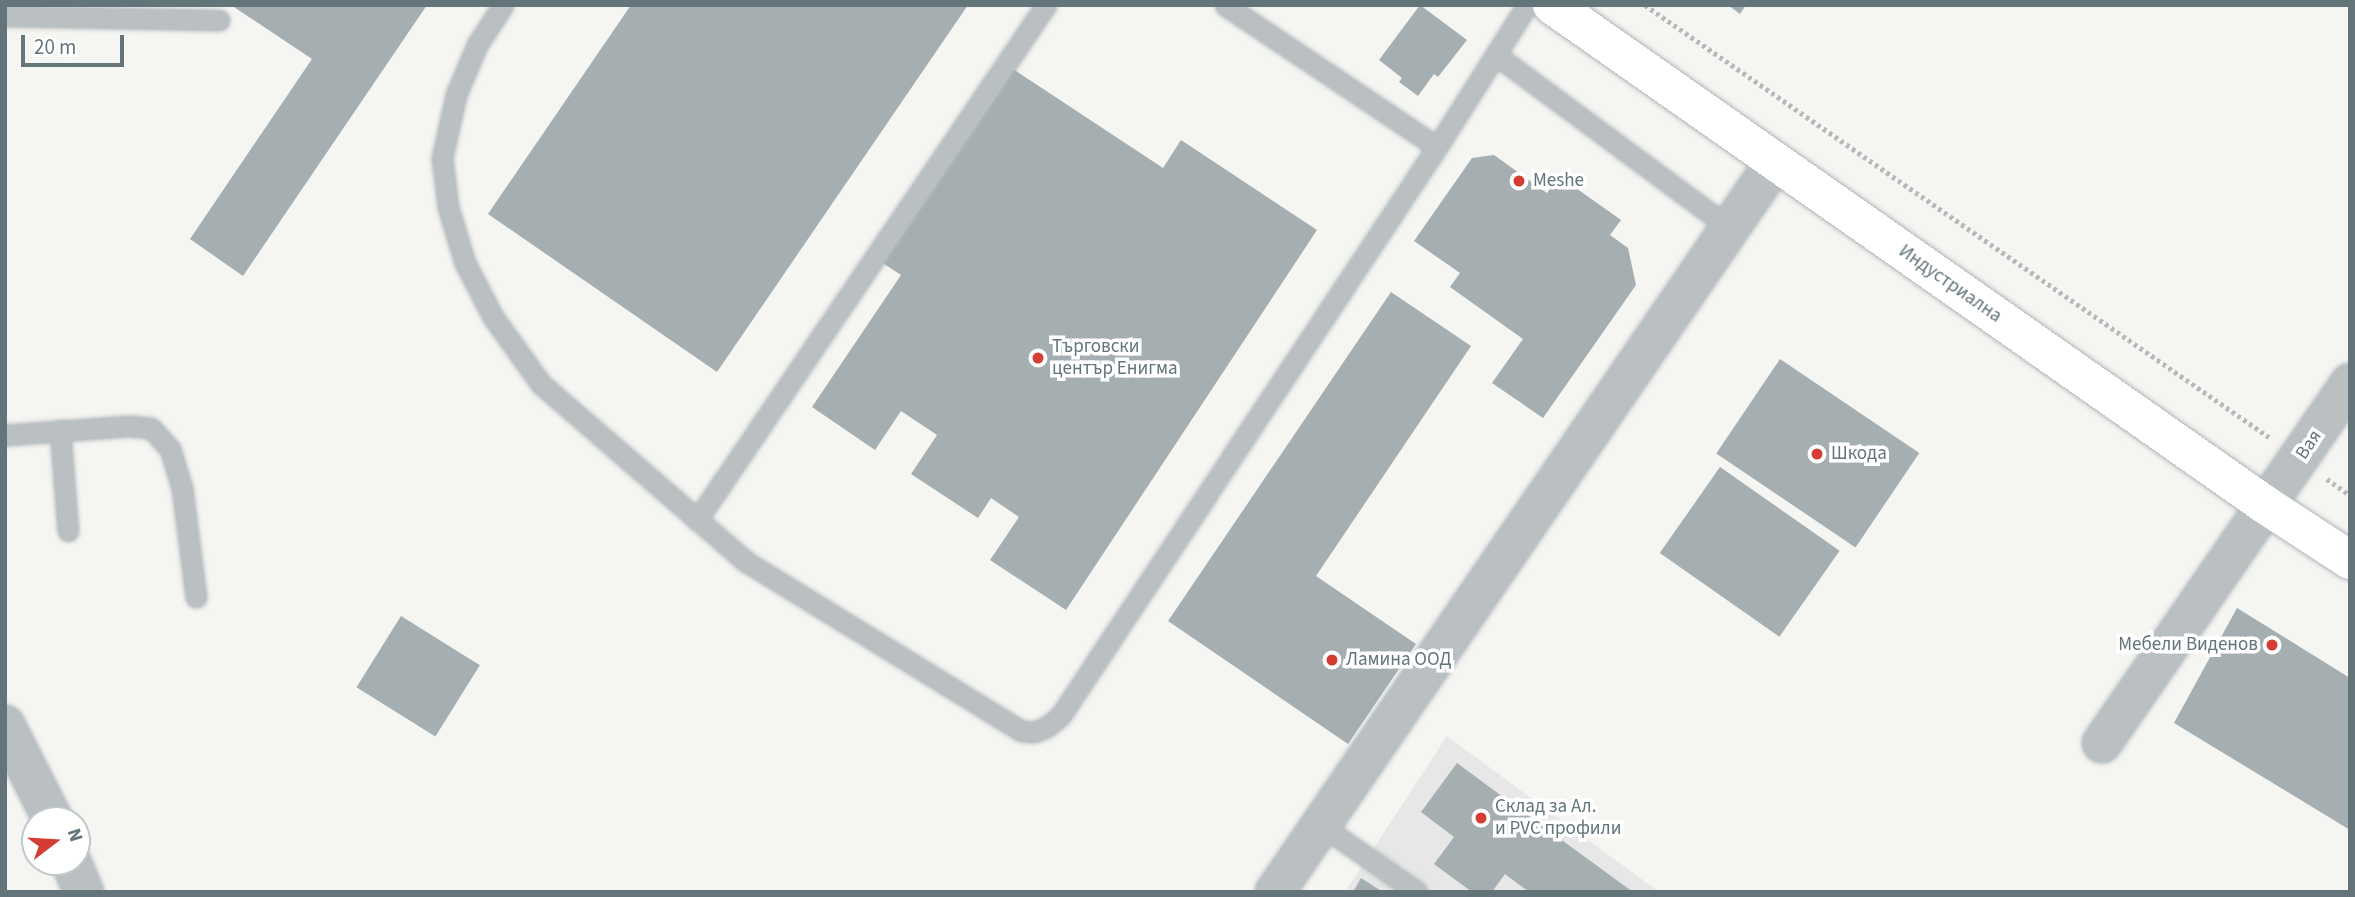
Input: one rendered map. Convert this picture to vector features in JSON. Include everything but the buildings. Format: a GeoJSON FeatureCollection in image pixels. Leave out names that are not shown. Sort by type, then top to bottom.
{"type":"FeatureCollection","features":[{"type":"Feature","properties":{"kind":"main road","name":"Индустриална"},"geometry":{"type":"LineString","coordinates":[[1552,5],[2264,504],[2350,560]]}},
{"type":"Feature","properties":{"kind":"street"},"geometry":{"type":"LineString","coordinates":[[1275,892],[1775,162]]}},
{"type":"Feature","properties":{"kind":"street","name":"Вая"},"geometry":{"type":"LineString","coordinates":[[2102,743],[2264,504],[2299,460],[2350,383]]}},
{"type":"Feature","properties":{"kind":"street"},"geometry":{"type":"LineString","coordinates":[[5,725],[46,806]]}},
{"type":"Feature","properties":{"kind":"lane"},"geometry":{"type":"LineString","coordinates":[[503,5],[477,45],[456,95],[442,158],[448,207],[465,263],[493,317],[541,384],[745,561],[1021,731],[1034,732],[1048,726],[1061,715],[1437,147],[1527,5]]}},
{"type":"Feature","properties":{"kind":"lane"},"geometry":{"type":"LineString","coordinates":[[697,520],[1046,5]]}},
{"type":"Feature","properties":{"kind":"lane"},"geometry":{"type":"LineString","coordinates":[[1225,5],[1437,147]]}},
{"type":"Feature","properties":{"kind":"lane"},"geometry":{"type":"LineString","coordinates":[[5,16],[219,20]]}},
{"type":"Feature","properties":{"kind":"lane"},"geometry":{"type":"LineString","coordinates":[[1496,55],[1730,228]]}},
{"type":"Feature","properties":{"kind":"lane"},"geometry":{"type":"LineString","coordinates":[[5,435],[60,430],[151,428],[170,449],[182,488],[196,597]]}},
{"type":"Feature","properties":{"kind":"lane"},"geometry":{"type":"LineString","coordinates":[[60,430],[68,531]]}},
{"type":"Feature","properties":{"kind":"lane"},"geometry":{"type":"LineString","coordinates":[[1321,825],[1417,892]]}},
{"type":"Feature","properties":{"kind":"path"},"geometry":{"type":"LineString","coordinates":[[1644,5],[2350,495]]}},
{"type":"Feature","properties":{"kind":"shaded area"},"geometry":{"type":"Polygon","coordinates":[[[1447,736],[1659,892],[1345,892],[1447,736]]]}},
{"type":"Feature","properties":{"kind":"place","name":"Meshe"},"geometry":{"type":"Point","coordinates":[1519,181]}},
{"type":"Feature","properties":{"kind":"place","name":"Търговски център Енигма"},"geometry":{"type":"Point","coordinates":[1038,358]}},
{"type":"Feature","properties":{"kind":"place","name":"Шкода"},"geometry":{"type":"Point","coordinates":[1817,454]}},
{"type":"Feature","properties":{"kind":"place","name":"Мебели Виденов"},"geometry":{"type":"Point","coordinates":[2272,645]}},
{"type":"Feature","properties":{"kind":"place","name":"Ламина ООД"},"geometry":{"type":"Point","coordinates":[1332,660]}},
{"type":"Feature","properties":{"kind":"place","name":"Склад за Ал. и PVC профили"},"geometry":{"type":"Point","coordinates":[1481,818]}}]}
